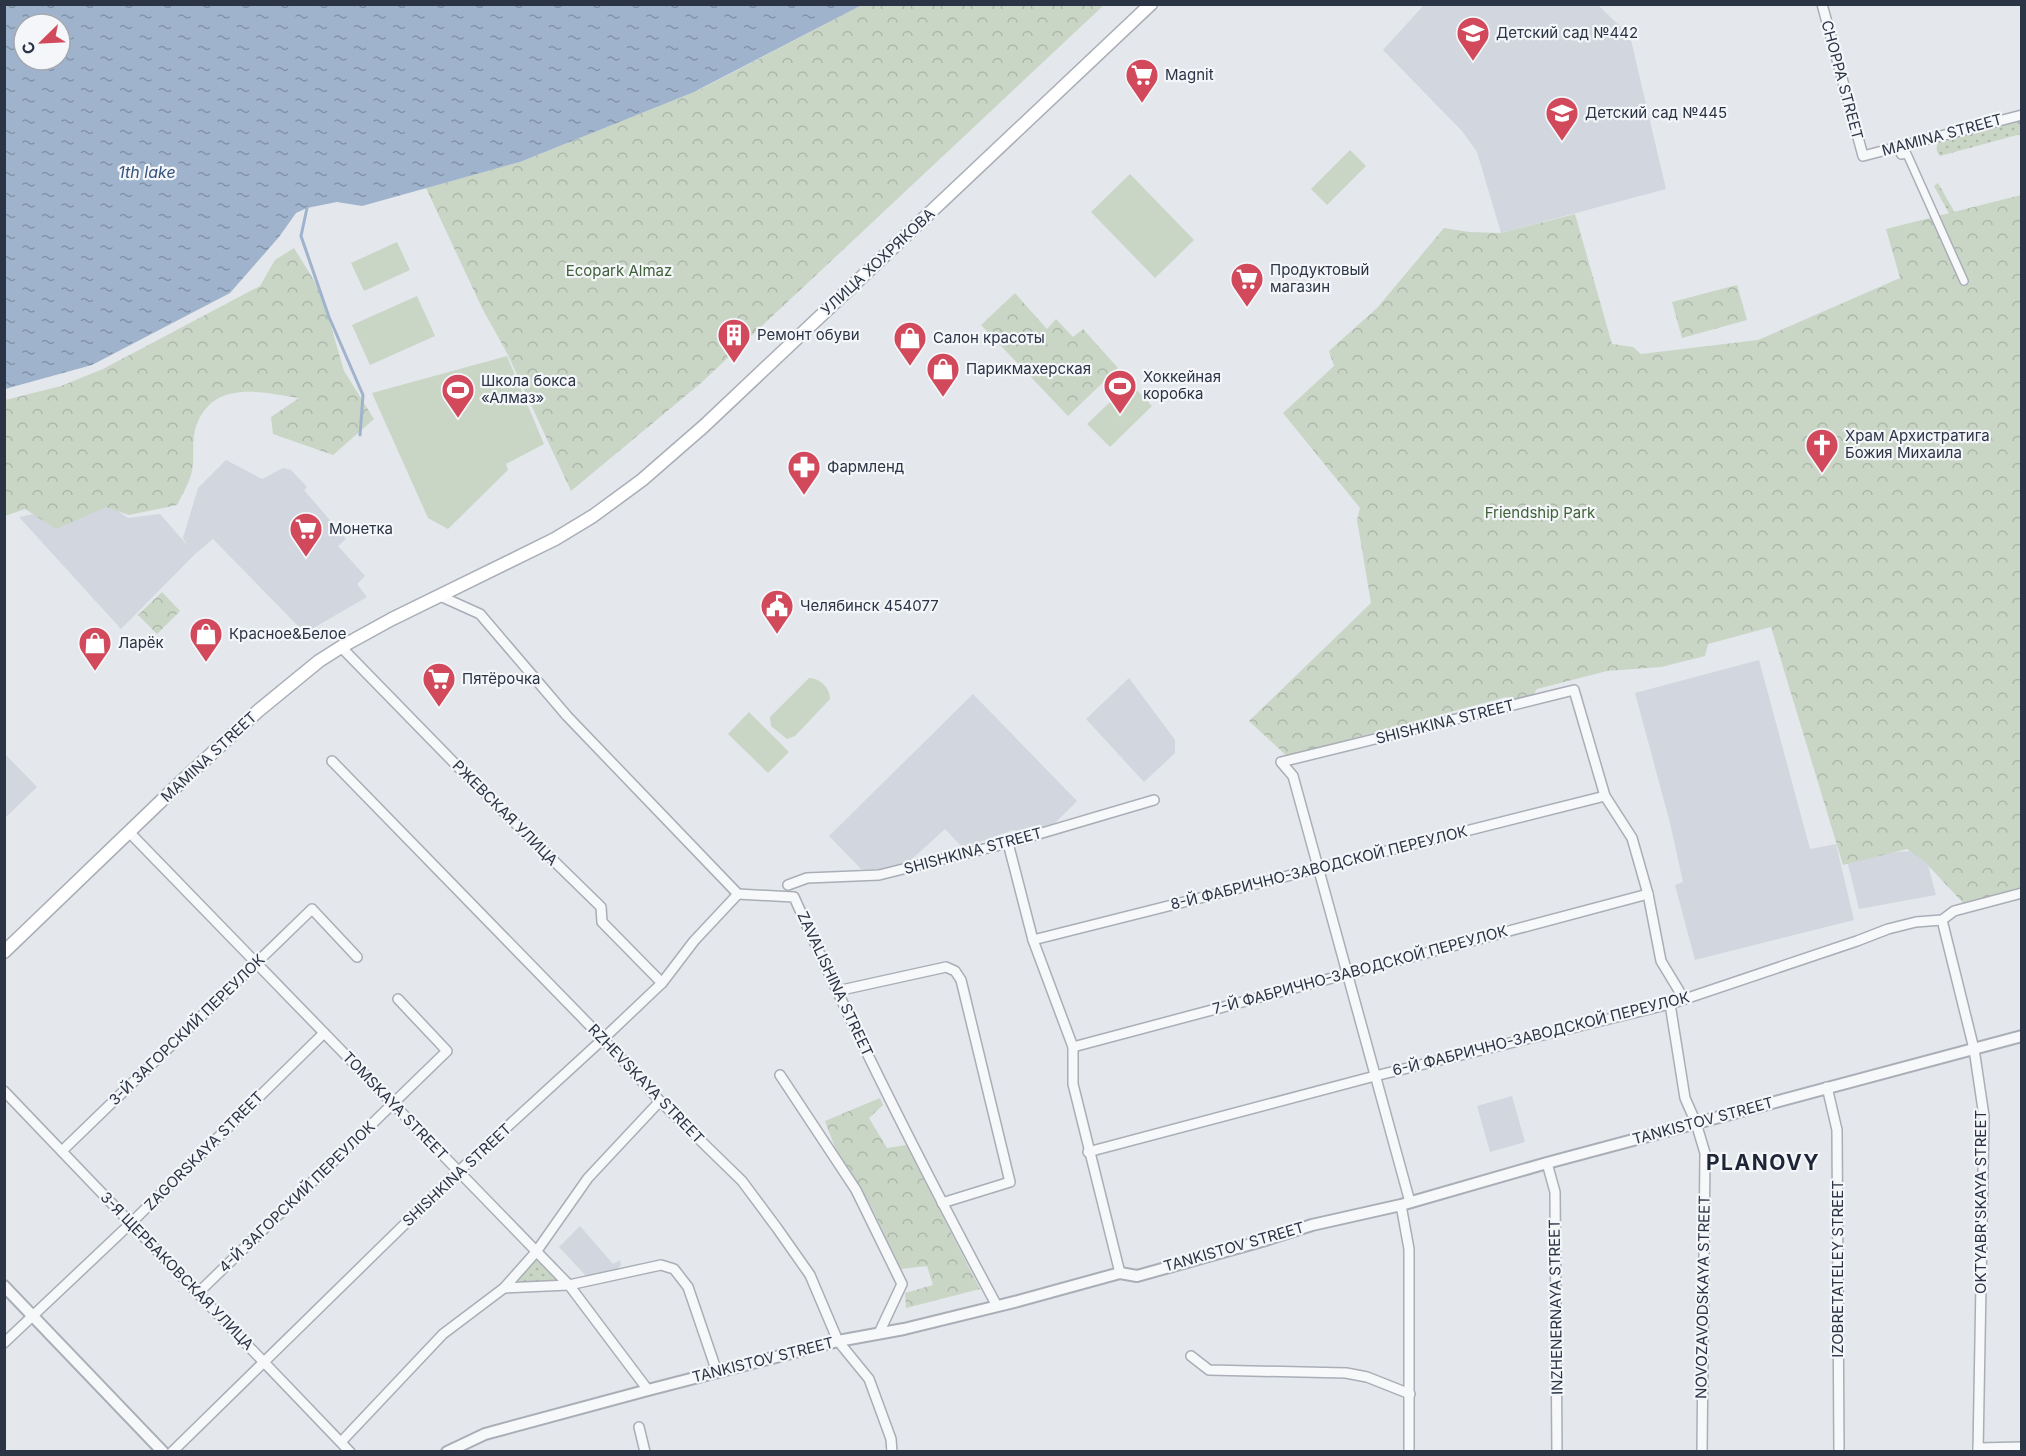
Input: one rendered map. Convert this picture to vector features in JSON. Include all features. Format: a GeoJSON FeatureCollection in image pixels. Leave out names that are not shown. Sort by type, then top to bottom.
{"type":"FeatureCollection","features":[{"type":"Feature","properties":{"kind":"main road","name":"УЛИЦА ХОХРЯКОВА"},"geometry":{"type":"LineString","coordinates":[[440,596],[555,539],[593,516],[642,480],[704,426],[1151,4]]}},
{"type":"Feature","properties":{"kind":"main road","name":"MAMINA STREET"},"geometry":{"type":"LineString","coordinates":[[4,952],[258,711],[301,675],[341,646],[440,596]]}},
{"type":"Feature","properties":{"kind":"street","name":"CHOPPA STREET"},"geometry":{"type":"LineString","coordinates":[[1822,4],[1863,156]]}},
{"type":"Feature","properties":{"kind":"street","name":"MAMINA STREET"},"geometry":{"type":"LineString","coordinates":[[1863,156],[2022,115]]}},
{"type":"Feature","properties":{"kind":"street"},"geometry":{"type":"LineString","coordinates":[[1900,153],[1901,155],[1907,154],[1964,281]]}},
{"type":"Feature","properties":{"kind":"street"},"geometry":{"type":"LineString","coordinates":[[440,596],[480,614],[567,716],[738,894]]}},
{"type":"Feature","properties":{"kind":"street","name":"РЖЕВСКАЯ УЛИЦА"},"geometry":{"type":"LineString","coordinates":[[341,646],[464,773],[601,907],[602,922],[662,983]]}},
{"type":"Feature","properties":{"kind":"street","name":"SHISHKINA STREET"},"geometry":{"type":"LineString","coordinates":[[1318,868],[1293,776],[1281,762],[1575,690],[1605,796]]}},
{"type":"Feature","properties":{"kind":"street","name":"RZHEVSKAYA STREET"},"geometry":{"type":"LineString","coordinates":[[332,761],[603,1039],[660,1101],[742,1181],[810,1275],[838,1341],[868,1379],[891,1439],[892,1452]]}},
{"type":"Feature","properties":{"kind":"street"},"geometry":{"type":"LineString","coordinates":[[1605,796],[1632,838],[1648,894],[1661,961],[1684,999]]}},
{"type":"Feature","properties":{"kind":"street","name":"8-Й ФАБРИЧНО-ЗАВОДСКОЙ ПЕРЕУЛОК"},"geometry":{"type":"LineString","coordinates":[[1033,940],[1605,796]]}},
{"type":"Feature","properties":{"kind":"street","name":"SHISHKINA STREET"},"geometry":{"type":"LineString","coordinates":[[788,885],[807,878],[879,875],[1008,843],[1154,800]]}},
{"type":"Feature","properties":{"kind":"street","name":"TOMSKAYA STREET"},"geometry":{"type":"LineString","coordinates":[[129,832],[569,1285],[648,1390]]}},
{"type":"Feature","properties":{"kind":"street"},"geometry":{"type":"LineString","coordinates":[[1008,843],[1033,940],[1073,1047],[1072,1084],[1120,1273]]}},
{"type":"Feature","properties":{"kind":"street"},"geometry":{"type":"LineString","coordinates":[[1318,868],[1375,1076],[1406,1203],[1409,1249],[1409,1452]]}},
{"type":"Feature","properties":{"kind":"street","name":"6-Й ФАБРИЧНО-ЗАВОДСКОЙ ПЕРЕУЛОК"},"geometry":{"type":"LineString","coordinates":[[1088,1152],[1375,1076],[1670,1004],[1857,941],[1888,928],[1916,922],[1942,920],[1954,911],[2022,893]]}},
{"type":"Feature","properties":{"kind":"street","name":"SHISHKINA STREET"},"geometry":{"type":"LineString","coordinates":[[172,1452],[459,1172],[662,983],[694,941],[738,894]]}},
{"type":"Feature","properties":{"kind":"street","name":"ZAVALISHINA STREET"},"geometry":{"type":"LineString","coordinates":[[738,894],[794,897],[837,991],[942,1203],[997,1306]]}},
{"type":"Feature","properties":{"kind":"street","name":"7-Й ФАБРИЧНО-ЗАВОДСКОЙ ПЕРЕУЛОК"},"geometry":{"type":"LineString","coordinates":[[1073,1047],[1648,894]]}},
{"type":"Feature","properties":{"kind":"street","name":"3-Й ЗАГОРСКИЙ ПЕРЕУЛОК"},"geometry":{"type":"LineString","coordinates":[[62,1151],[312,909],[357,957]]}},
{"type":"Feature","properties":{"kind":"street","name":"OKTYABR'SKAYA STREET"},"geometry":{"type":"LineString","coordinates":[[1942,920],[1974,1049],[1984,1116],[1978,1450]]}},
{"type":"Feature","properties":{"kind":"street"},"geometry":{"type":"LineString","coordinates":[[837,991],[946,967],[955,971],[961,980],[1010,1182],[942,1203]]}},
{"type":"Feature","properties":{"kind":"street","name":"4-Й ЗАГОРСКИЙ ПЕРЕУЛОК"},"geometry":{"type":"LineString","coordinates":[[198,1293],[447,1051],[398,999]]}},
{"type":"Feature","properties":{"kind":"street","name":"NOVOZAVODSKAYA STREET"},"geometry":{"type":"LineString","coordinates":[[1670,1004],[1685,1098],[1705,1153],[1702,1452]]}},
{"type":"Feature","properties":{"kind":"street","name":"ZAGORSKAYA STREET"},"geometry":{"type":"LineString","coordinates":[[4,1342],[131,1223],[324,1033]]}},
{"type":"Feature","properties":{"kind":"street","name":"TANKISTOV STREET"},"geometry":{"type":"LineString","coordinates":[[447,1452],[485,1434],[648,1390],[838,1341],[997,1306],[1120,1273],[1137,1276],[1312,1225],[1406,1203],[1827,1087],[2022,1036]]}},
{"type":"Feature","properties":{"kind":"street"},"geometry":{"type":"LineString","coordinates":[[780,1075],[856,1190],[902,1284],[879,1333]]}},
{"type":"Feature","properties":{"kind":"street","name":"IZOBRETATELEY STREET"},"geometry":{"type":"LineString","coordinates":[[1827,1087],[1837,1130],[1839,1452]]}},
{"type":"Feature","properties":{"kind":"street","name":"3-Я ЩЕРБАКОВСКАЯ УЛИЦА"},"geometry":{"type":"LineString","coordinates":[[4,1091],[350,1452]]}},
{"type":"Feature","properties":{"kind":"street"},"geometry":{"type":"LineString","coordinates":[[341,1442],[444,1334],[504,1288],[536,1252],[588,1178],[660,1101]]}},
{"type":"Feature","properties":{"kind":"street","name":"INZHENERNAYA STREET"},"geometry":{"type":"LineString","coordinates":[[1547,1163],[1555,1192],[1557,1452]]}},
{"type":"Feature","properties":{"kind":"street"},"geometry":{"type":"LineString","coordinates":[[504,1288],[569,1285],[661,1265],[674,1269],[688,1287],[717,1372]]}},
{"type":"Feature","properties":{"kind":"street"},"geometry":{"type":"LineString","coordinates":[[4,1286],[163,1452]]}},
{"type":"Feature","properties":{"kind":"street"},"geometry":{"type":"LineString","coordinates":[[1191,1356],[1209,1370],[1346,1373],[1367,1377],[1410,1394]]}},
{"type":"Feature","properties":{"kind":"street"},"geometry":{"type":"LineString","coordinates":[[639,1427],[645,1452]]}},
{"type":"Feature","properties":{"kind":"street"},"geometry":{"type":"LineString","coordinates":[[1978,1450],[2022,1447]]}},
{"type":"Feature","properties":{"kind":"shaded area","name":"Детский сад №445"},"geometry":{"type":"Polygon","coordinates":[[[1424,5],[1598,5],[1630,36],[1666,189],[1501,233],[1477,152],[1462,131],[1383,50],[1424,5]]]}},
{"type":"Feature","properties":{"kind":"shaded area"},"geometry":{"type":"Polygon","coordinates":[[[226,460],[262,479],[283,468],[291,470],[307,487],[304,490],[346,539],[338,546],[365,576],[357,584],[367,597],[303,634],[299,627],[213,539],[195,554],[121,629],[19,517],[102,500],[128,518],[160,514],[188,546],[183,538],[198,488],[226,460]]]}},
{"type":"Feature","properties":{"kind":"shaded area"},"geometry":{"type":"Polygon","coordinates":[[[1759,660],[1810,849],[1836,844],[1854,920],[1695,960],[1675,885],[1683,882],[1670,823],[1635,693],[1759,660]]]}},
{"type":"Feature","properties":{"kind":"shaded area"},"geometry":{"type":"Polygon","coordinates":[[[1129,678],[1175,740],[1175,753],[1144,782],[1086,719],[1129,678]]]}},
{"type":"Feature","properties":{"kind":"shaded area"},"geometry":{"type":"Polygon","coordinates":[[[973,694],[1077,801],[1051,827],[1026,833],[1013,830],[963,848],[945,829],[901,869],[861,869],[829,836],[973,694]]]}},
{"type":"Feature","properties":{"kind":"shaded area"},"geometry":{"type":"Polygon","coordinates":[[[5,754],[37,787],[5,818],[5,754]]]}},
{"type":"Feature","properties":{"kind":"shaded area"},"geometry":{"type":"Polygon","coordinates":[[[1924,850],[1936,895],[1859,909],[1846,856],[1924,850]]]}},
{"type":"Feature","properties":{"kind":"shaded area"},"geometry":{"type":"Polygon","coordinates":[[[1512,1096],[1525,1142],[1490,1152],[1477,1106],[1512,1096]]]}},
{"type":"Feature","properties":{"kind":"shaded area"},"geometry":{"type":"Polygon","coordinates":[[[580,1226],[613,1264],[620,1260],[621,1265],[617,1269],[588,1278],[559,1247],[580,1226]]]}},
{"type":"Feature","properties":{"kind":"green space","name":"Ecopark Almaz"},"geometry":{"type":"Polygon","coordinates":[[[862,5],[1104,5],[701,383],[571,491],[507,353],[482,308],[426,188],[520,162],[701,89],[862,5]]]}},
{"type":"Feature","properties":{"kind":"green space"},"geometry":{"type":"Polygon","coordinates":[[[2021,119],[2021,134],[1940,156],[1937,152],[1940,140],[2021,119]]]}},
{"type":"Feature","properties":{"kind":"green space"},"geometry":{"type":"Polygon","coordinates":[[[1350,150],[1366,166],[1327,205],[1311,189],[1350,150]]]}},
{"type":"Feature","properties":{"kind":"green space"},"geometry":{"type":"Polygon","coordinates":[[[1130,174],[1194,240],[1155,278],[1091,212],[1130,174]]]}},
{"type":"Feature","properties":{"kind":"green space"},"geometry":{"type":"Polygon","coordinates":[[[1938,183],[1955,213],[1950,215],[1934,186],[1938,183]]]}},
{"type":"Feature","properties":{"kind":"green space","name":"Friendship Park"},"geometry":{"type":"Polygon","coordinates":[[[2021,195],[2021,889],[1965,905],[1924,861],[1907,849],[1843,865],[1771,627],[1708,644],[1705,656],[1661,667],[1607,671],[1537,689],[1533,695],[1513,700],[1506,697],[1287,756],[1249,721],[1371,603],[1357,520],[1360,508],[1283,413],[1334,366],[1329,351],[1377,308],[1444,228],[1469,232],[1501,233],[1575,214],[1612,344],[1633,347],[1641,354],[1758,340],[1900,278],[1886,229],[2021,195]]]}},
{"type":"Feature","properties":{"kind":"green space"},"geometry":{"type":"Polygon","coordinates":[[[397,242],[410,270],[364,291],[351,263],[397,242]]]}},
{"type":"Feature","properties":{"kind":"green space"},"geometry":{"type":"Polygon","coordinates":[[[294,248],[315,282],[326,309],[344,371],[374,419],[333,455],[273,434],[271,417],[299,398],[255,392],[227,395],[215,401],[205,410],[197,424],[191,475],[177,505],[129,515],[106,507],[56,529],[25,509],[5,516],[5,400],[61,386],[103,369],[260,286],[275,260],[294,248]]]}},
{"type":"Feature","properties":{"kind":"green space"},"geometry":{"type":"Polygon","coordinates":[[[1737,285],[1747,320],[1682,338],[1672,302],[1737,285]]]}},
{"type":"Feature","properties":{"kind":"green space"},"geometry":{"type":"Polygon","coordinates":[[[1015,293],[1047,329],[1056,319],[1073,337],[1083,329],[1118,368],[1068,416],[981,325],[1015,293]]]}},
{"type":"Feature","properties":{"kind":"green space"},"geometry":{"type":"Polygon","coordinates":[[[417,296],[435,336],[370,365],[352,325],[417,296]]]}},
{"type":"Feature","properties":{"kind":"green space","name":"Школа бокса «Алмаз»"},"geometry":{"type":"Polygon","coordinates":[[[507,356],[544,444],[506,464],[508,470],[448,529],[428,518],[372,393],[507,356]]]}},
{"type":"Feature","properties":{"kind":"green space","name":"Хоккейная коробка"},"geometry":{"type":"Polygon","coordinates":[[[1130,383],[1152,406],[1110,447],[1087,424],[1130,383]]]}},
{"type":"Feature","properties":{"kind":"green space"},"geometry":{"type":"Polygon","coordinates":[[[162,592],[180,611],[157,634],[138,615],[162,592]]]}},
{"type":"Feature","properties":{"kind":"green space"},"geometry":{"type":"Polygon","coordinates":[[[809,678],[824,684],[830,699],[795,736],[787,739],[771,726],[770,717],[809,678]]]}},
{"type":"Feature","properties":{"kind":"green space"},"geometry":{"type":"Polygon","coordinates":[[[749,712],[789,752],[768,773],[728,734],[749,712]]]}},
{"type":"Feature","properties":{"kind":"green space"},"geometry":{"type":"Polygon","coordinates":[[[880,1098],[883,1105],[869,1118],[887,1148],[906,1145],[980,1289],[906,1308],[905,1293],[933,1285],[927,1266],[901,1269],[871,1206],[836,1150],[825,1121],[880,1098]]]}},
{"type":"Feature","properties":{"kind":"green space"},"geometry":{"type":"Polygon","coordinates":[[[536,1258],[560,1281],[517,1282],[536,1258]]]}},
{"type":"Feature","properties":{"kind":"water","name":"1th lake"},"geometry":{"type":"Polygon","coordinates":[[[5,4],[862,4],[694,92],[520,162],[362,206],[337,202],[307,208],[296,213],[279,237],[230,293],[92,365],[5,389],[5,4]]]}},
{"type":"Feature","properties":{"kind":"waterway"},"geometry":{"type":"LineString","coordinates":[[307,208],[301,236],[329,317],[363,395],[360,435]]}},
{"type":"Feature","properties":{"kind":"place","name":"Детский сад №442"},"geometry":{"type":"Point","coordinates":[1473,62]}},
{"type":"Feature","properties":{"kind":"place","name":"Magnit"},"geometry":{"type":"Point","coordinates":[1142,104]}},
{"type":"Feature","properties":{"kind":"place","name":"Детский сад №445"},"geometry":{"type":"Point","coordinates":[1562,142]}},
{"type":"Feature","properties":{"kind":"place","name":"Продуктовый магазин"},"geometry":{"type":"Point","coordinates":[1247,308]}},
{"type":"Feature","properties":{"kind":"place","name":"Ремонт обуви"},"geometry":{"type":"Point","coordinates":[734,364]}},
{"type":"Feature","properties":{"kind":"place","name":"Салон красоты"},"geometry":{"type":"Point","coordinates":[910,367]}},
{"type":"Feature","properties":{"kind":"place","name":"Парикмахерская"},"geometry":{"type":"Point","coordinates":[943,398]}},
{"type":"Feature","properties":{"kind":"place","name":"Хоккейная коробка"},"geometry":{"type":"Point","coordinates":[1120,415]}},
{"type":"Feature","properties":{"kind":"place","name":"Школа бокса «Алмаз»"},"geometry":{"type":"Point","coordinates":[458,419]}},
{"type":"Feature","properties":{"kind":"place","name":"Храм Архистратига Божия Михаила"},"geometry":{"type":"Point","coordinates":[1822,474]}},
{"type":"Feature","properties":{"kind":"place","name":"Фармленд"},"geometry":{"type":"Point","coordinates":[804,496]}},
{"type":"Feature","properties":{"kind":"place","name":"Монетка"},"geometry":{"type":"Point","coordinates":[306,558]}},
{"type":"Feature","properties":{"kind":"place","name":"Челябинск 454077"},"geometry":{"type":"Point","coordinates":[777,635]}},
{"type":"Feature","properties":{"kind":"place","name":"Красное&Белое"},"geometry":{"type":"Point","coordinates":[206,663]}},
{"type":"Feature","properties":{"kind":"place","name":"Ларёк"},"geometry":{"type":"Point","coordinates":[95,672]}},
{"type":"Feature","properties":{"kind":"place","name":"Пятёрочка"},"geometry":{"type":"Point","coordinates":[439,708]}},
{"type":"Feature","properties":{"kind":"district","name":"PLANOVY"},"geometry":{"type":"Point","coordinates":[1763,1163]}}]}
